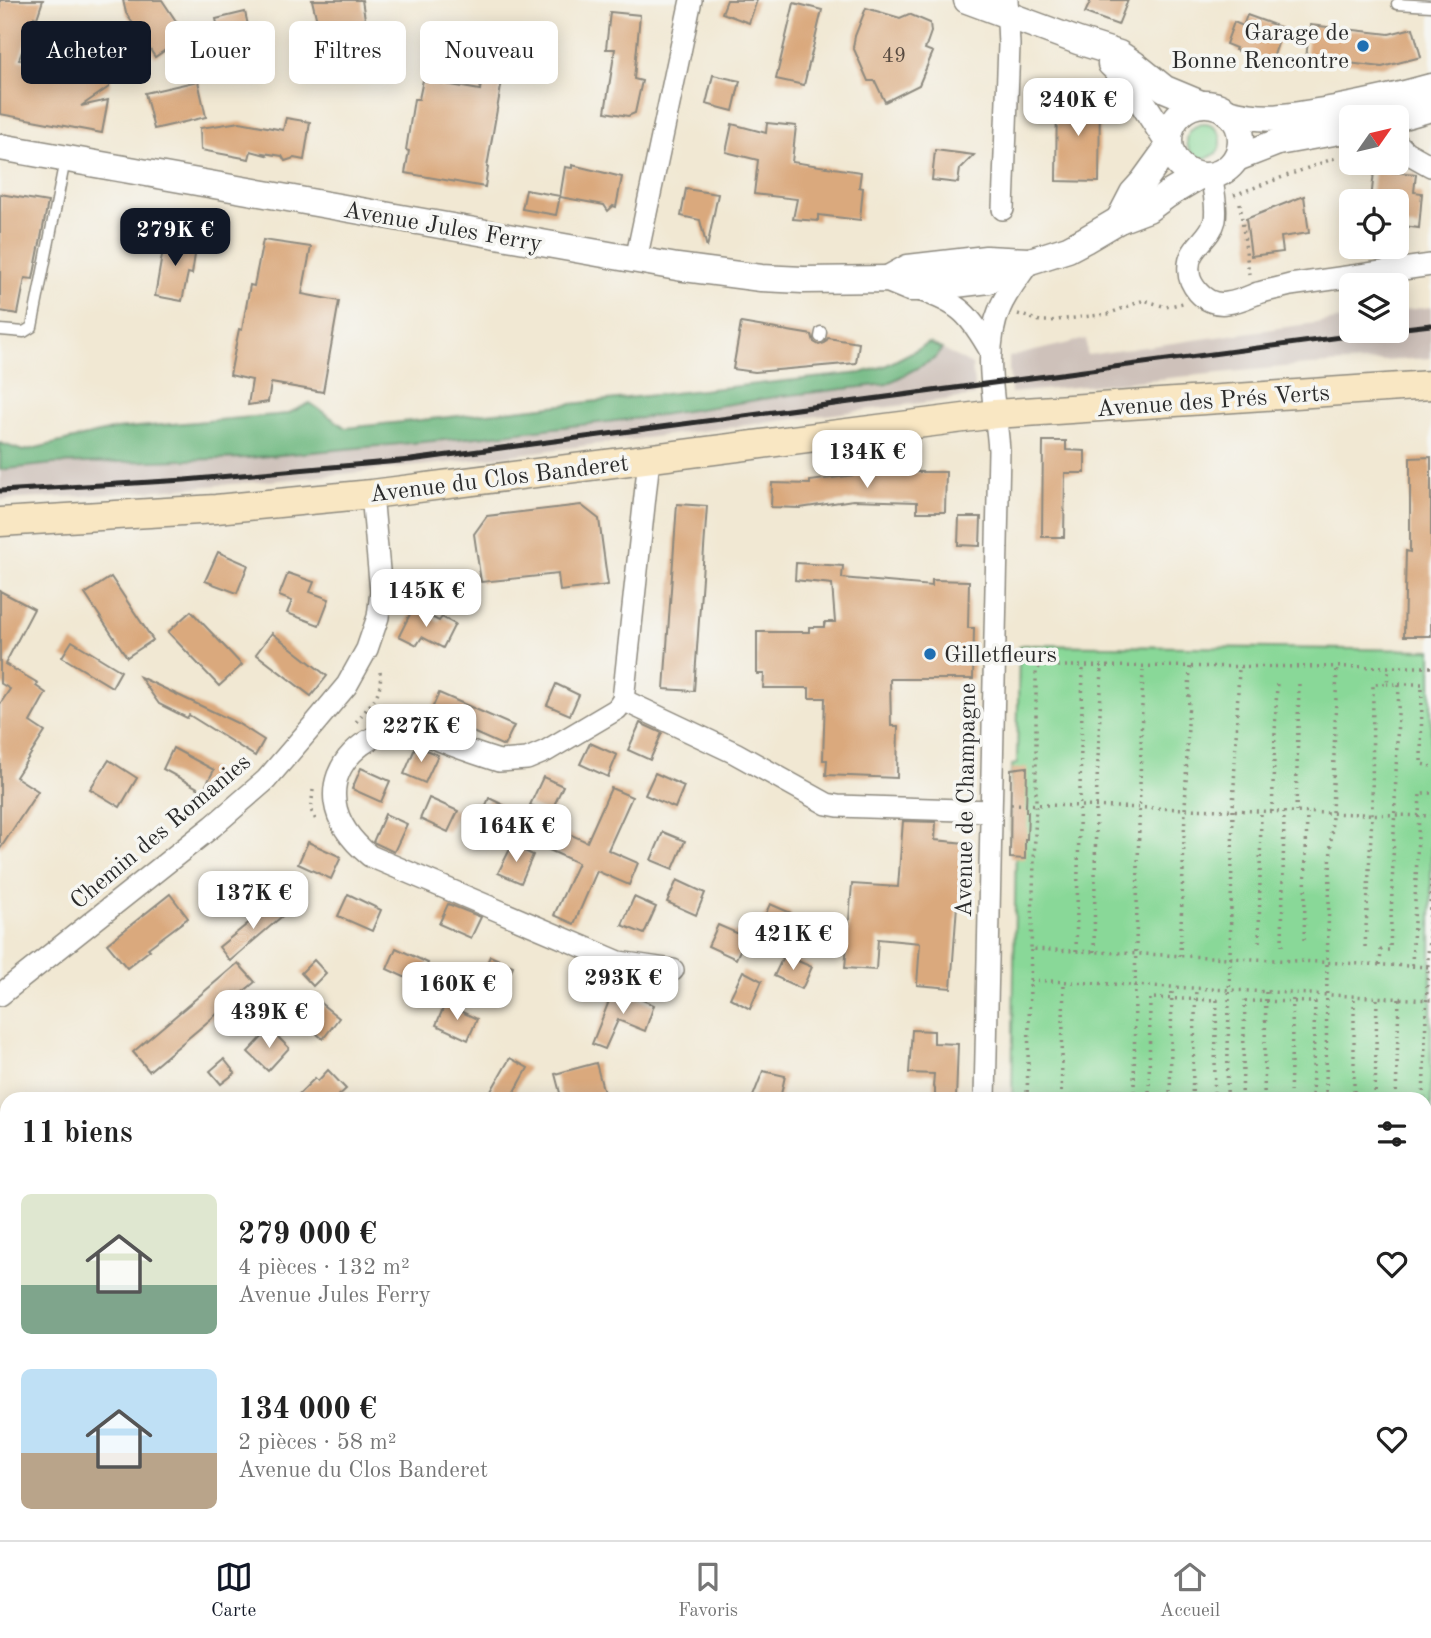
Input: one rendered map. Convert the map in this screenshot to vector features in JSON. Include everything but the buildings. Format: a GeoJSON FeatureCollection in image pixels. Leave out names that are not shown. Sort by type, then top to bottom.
{"type":"FeatureCollection","features":[{"type":"Feature","properties":{"kind":"main road","name":"Avenue des Prés Verts"},"geometry":{"type":"LineString","coordinates":[[995,414],[1431,386]]}},
{"type":"Feature","properties":{"kind":"main road","name":"Avenue du Clos Banderet"},"geometry":{"type":"LineString","coordinates":[[0,522],[216,509],[372,494],[995,414]]}},
{"type":"Feature","properties":{"kind":"street"},"geometry":{"type":"LineString","coordinates":[[636,260],[691,0]]}},
{"type":"Feature","properties":{"kind":"street"},"geometry":{"type":"LineString","coordinates":[[967,0],[1008,8],[1079,41],[1127,58],[1165,89],[1201,104],[1254,118],[1287,118],[1431,87]]}},
{"type":"Feature","properties":{"kind":"street"},"geometry":{"type":"LineString","coordinates":[[1003,209],[1009,55],[1008,8]]}},
{"type":"Feature","properties":{"kind":"street"},"geometry":{"type":"LineString","coordinates":[[1079,41],[1113,65],[1128,80],[1168,144],[1177,164],[1208,185],[1214,220],[1212,228],[1189,259],[1188,269],[1194,288],[1201,296],[1219,304],[1229,303],[1290,285],[1431,265]]}},
{"type":"Feature","properties":{"kind":"street"},"geometry":{"type":"LineString","coordinates":[[1168,144],[1175,119],[1189,107],[1201,104]]}},
{"type":"Feature","properties":{"kind":"street"},"geometry":{"type":"LineString","coordinates":[[1409,114],[1431,108]]}},
{"type":"Feature","properties":{"kind":"street"},"geometry":{"type":"LineString","coordinates":[[1208,185],[1237,158],[1241,146],[1236,122],[1227,112]]}},
{"type":"Feature","properties":{"kind":"street"},"geometry":{"type":"LineString","coordinates":[[1237,158],[1278,142],[1339,131]]}},
{"type":"Feature","properties":{"kind":"street","name":"Avenue Jules Ferry"},"geometry":{"type":"LineString","coordinates":[[1119,219],[1133,193],[1168,144]]}},
{"type":"Feature","properties":{"kind":"street","name":"Avenue Jules Ferry"},"geometry":{"type":"LineString","coordinates":[[0,147],[719,273],[761,278],[899,284],[908,268],[986,259],[1030,261],[1068,249],[1119,219],[1148,209],[1167,195],[1208,185]]}},
{"type":"Feature","properties":{"kind":"street"},"geometry":{"type":"LineString","coordinates":[[1409,154],[1431,166]]}},
{"type":"Feature","properties":{"kind":"street","name":"Avenue de Champagne"},"geometry":{"type":"LineString","coordinates":[[985,1092],[999,450],[991,383],[991,352],[1000,306],[1030,261]]}},
{"type":"Feature","properties":{"kind":"street"},"geometry":{"type":"LineString","coordinates":[[899,284],[947,300],[959,307],[970,318],[991,352]]}},
{"type":"Feature","properties":{"kind":"street"},"geometry":{"type":"LineString","coordinates":[[649,459],[623,700],[617,709],[546,751],[527,759],[499,761],[419,733],[404,731],[380,734],[356,749],[345,761],[337,777],[335,802],[344,827],[356,845],[370,856],[619,962],[673,971]]}},
{"type":"Feature","properties":{"kind":"street","name":"Chemin des Romanies"},"geometry":{"type":"LineString","coordinates":[[0,995],[213,826],[257,787],[347,685],[367,649],[378,617],[382,592],[372,494]]}},
{"type":"Feature","properties":{"kind":"street"},"geometry":{"type":"LineString","coordinates":[[623,700],[735,753],[827,804],[991,807]]}},
{"type":"Feature","properties":{"kind":"lane"},"geometry":{"type":"LineString","coordinates":[[1397,4],[1431,6]]}},
{"type":"Feature","properties":{"kind":"lane"},"geometry":{"type":"LineString","coordinates":[[0,330],[24,332],[32,327],[66,159]]}},
{"type":"Feature","properties":{"kind":"path"},"geometry":{"type":"LineString","coordinates":[[1208,185],[1339,156]]}},
{"type":"Feature","properties":{"kind":"path"},"geometry":{"type":"LineString","coordinates":[[1240,203],[1252,296]]}},
{"type":"Feature","properties":{"kind":"path"},"geometry":{"type":"LineString","coordinates":[[1000,306],[1031,319],[1049,321],[1108,314],[1144,300],[1172,307],[1201,296]]}},
{"type":"Feature","properties":{"kind":"path"},"geometry":{"type":"LineString","coordinates":[[1027,1092],[1036,804],[1036,671],[1040,666],[1431,667]]}},
{"type":"Feature","properties":{"kind":"path"},"geometry":{"type":"LineString","coordinates":[[1076,951],[1083,666]]}},
{"type":"Feature","properties":{"kind":"path"},"geometry":{"type":"LineString","coordinates":[[1094,952],[1102,666]]}},
{"type":"Feature","properties":{"kind":"path"},"geometry":{"type":"LineString","coordinates":[[1134,1092],[1143,666]]}},
{"type":"Feature","properties":{"kind":"path"},"geometry":{"type":"LineString","coordinates":[[1180,956],[1190,666]]}},
{"type":"Feature","properties":{"kind":"path"},"geometry":{"type":"LineString","coordinates":[[1227,1092],[1239,666]]}},
{"type":"Feature","properties":{"kind":"path"},"geometry":{"type":"LineString","coordinates":[[1326,1092],[1326,996],[1337,667]]}},
{"type":"Feature","properties":{"kind":"path"},"geometry":{"type":"LineString","coordinates":[[1387,684],[1389,667]]}},
{"type":"Feature","properties":{"kind":"path"},"geometry":{"type":"LineString","coordinates":[[1272,811],[1277,682]]}},
{"type":"Feature","properties":{"kind":"path"},"geometry":{"type":"LineString","coordinates":[[1296,812],[1299,683]]}},
{"type":"Feature","properties":{"kind":"path"},"geometry":{"type":"LineString","coordinates":[[1365,947],[1372,815],[1373,684],[1422,684],[1421,764],[1431,766]]}},
{"type":"Feature","properties":{"kind":"path"},"geometry":{"type":"LineString","coordinates":[[1380,965],[1381,950],[1390,950],[1399,684]]}},
{"type":"Feature","properties":{"kind":"path"},"geometry":{"type":"LineString","coordinates":[[1412,966],[1420,793],[1431,793]]}},
{"type":"Feature","properties":{"kind":"path"},"geometry":{"type":"LineString","coordinates":[[991,807],[1036,804],[1431,816]]}},
{"type":"Feature","properties":{"kind":"path"},"geometry":{"type":"LineString","coordinates":[[1259,942],[1261,811]]}},
{"type":"Feature","properties":{"kind":"path"},"geometry":{"type":"LineString","coordinates":[[1282,946],[1284,812]]}},
{"type":"Feature","properties":{"kind":"path"},"geometry":{"type":"LineString","coordinates":[[1304,940],[1307,813]]}},
{"type":"Feature","properties":{"kind":"path"},"geometry":{"type":"LineString","coordinates":[[1423,1092],[1429,1000],[1431,877]]}},
{"type":"Feature","properties":{"kind":"path"},"geometry":{"type":"LineString","coordinates":[[1031,949],[1429,967]]}},
{"type":"Feature","properties":{"kind":"path"},"geometry":{"type":"LineString","coordinates":[[1030,980],[1429,1000]]}},
{"type":"Feature","properties":{"kind":"path"},"geometry":{"type":"LineString","coordinates":[[1061,1092],[1064,982]]}},
{"type":"Feature","properties":{"kind":"path"},"geometry":{"type":"LineString","coordinates":[[1170,1092],[1172,987]]}},
{"type":"Feature","properties":{"kind":"path"},"geometry":{"type":"LineString","coordinates":[[1192,1092],[1196,989]]}},
{"type":"Feature","properties":{"kind":"path"},"geometry":{"type":"LineString","coordinates":[[1264,1092],[1266,992]]}},
{"type":"Feature","properties":{"kind":"path"},"geometry":{"type":"LineString","coordinates":[[1290,1092],[1293,994]]}},
{"type":"Feature","properties":{"kind":"path"},"geometry":{"type":"LineString","coordinates":[[1354,997],[1354,1092]]}},
{"type":"Feature","properties":{"kind":"path"},"geometry":{"type":"LineString","coordinates":[[1375,1092],[1377,997]]}},
{"type":"Feature","properties":{"kind":"path"},"geometry":{"type":"LineString","coordinates":[[1149,1092],[1150,998],[1217,1000],[1214,1092]]}},
{"type":"Feature","properties":{"kind":"path"},"geometry":{"type":"LineString","coordinates":[[1396,1092],[1399,998]]}},
{"type":"Feature","properties":{"kind":"path"},"geometry":{"type":"LineString","coordinates":[[1242,1092],[1245,1001],[1315,1002],[1312,1092]]}},
{"type":"Feature","properties":{"kind":"path"},"geometry":{"type":"LineString","coordinates":[[1424,1046],[1431,1046]]}},
{"type":"Feature","properties":{"kind":"path"},"geometry":{"type":"LineString","coordinates":[[1424,1066],[1431,1066]]}},
{"type":"Feature","properties":{"kind":"path"},"geometry":{"type":"LineString","coordinates":[[1423,1087],[1431,1087]]}},
{"type":"Feature","properties":{"kind":"shaded area"},"geometry":{"type":"Polygon","coordinates":[[[1431,307],[1431,358],[1294,366],[1011,393],[1009,357],[1086,339],[1087,355],[1339,320],[1339,343],[1409,343],[1409,310],[1431,307]]]}},
{"type":"Feature","properties":{"kind":"shaded area"},"geometry":{"type":"Polygon","coordinates":[[[942,349],[972,365],[975,396],[456,462],[294,479],[0,500],[0,470],[53,464],[247,458],[477,437],[641,418],[782,396],[887,384],[934,359],[942,349]]]}},
{"type":"Feature","properties":{"kind":"green space"},"geometry":{"type":"Polygon","coordinates":[[[1204,124],[1216,129],[1221,141],[1216,153],[1204,158],[1192,153],[1187,141],[1192,129],[1204,124]]]}},
{"type":"Feature","properties":{"kind":"green space"},"geometry":{"type":"Polygon","coordinates":[[[929,343],[942,349],[934,359],[887,384],[782,396],[641,418],[477,437],[247,458],[53,464],[0,470],[0,443],[23,451],[116,429],[287,414],[310,403],[346,428],[861,373],[885,366],[929,343]]]}},
{"type":"Feature","properties":{"kind":"green space"},"geometry":{"type":"Polygon","coordinates":[[[1019,646],[1431,650],[1431,1092],[1012,1092],[1016,839],[1010,838],[1010,812],[1016,812],[1017,794],[1010,793],[1011,769],[1012,765],[1017,764],[1019,646]]]}},
{"type":"Feature","properties":{"kind":"railway"},"geometry":{"type":"LineString","coordinates":[[1409,328],[1431,325]]}},
{"type":"Feature","properties":{"kind":"railway"},"geometry":{"type":"LineString","coordinates":[[0,491],[185,480],[411,460],[1339,337]]}},
{"type":"Feature","properties":{"kind":"place","name":"Garage de Bonne Rencontre"},"geometry":{"type":"Point","coordinates":[1363,46]}},
{"type":"Feature","properties":{"kind":"place","name":"Gilletfleurs"},"geometry":{"type":"Point","coordinates":[930,654]}}]}
